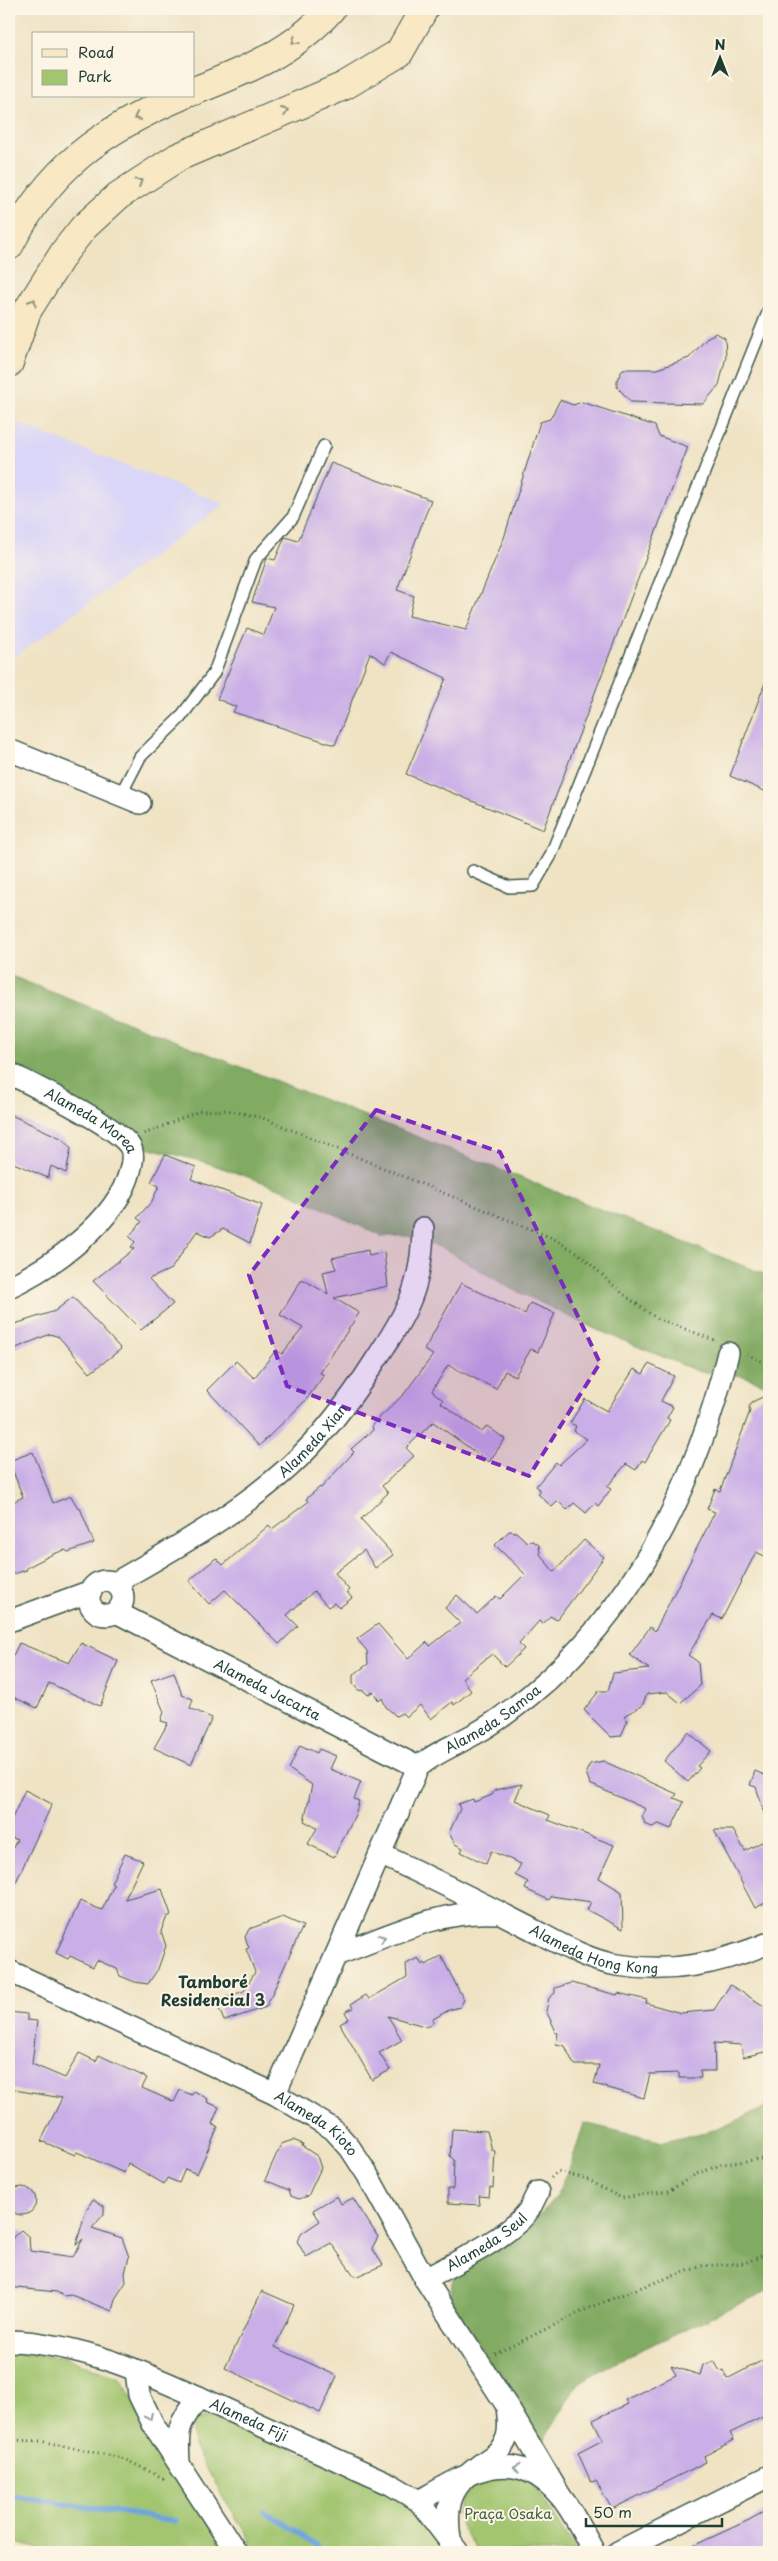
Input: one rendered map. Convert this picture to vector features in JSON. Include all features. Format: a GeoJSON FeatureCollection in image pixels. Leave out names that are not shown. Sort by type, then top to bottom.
{"type":"FeatureCollection","features":[{"type":"Feature","properties":{"kind":"main road"},"geometry":{"type":"LineString","coordinates":[[195,91],[264,62],[318,24],[331,9]]}},
{"type":"Feature","properties":{"kind":"main road"},"geometry":{"type":"LineString","coordinates":[[9,363],[27,311],[65,251],[84,227],[118,196],[178,157],[344,86],[399,53],[424,9]]}},
{"type":"Feature","properties":{"kind":"main road"},"geometry":{"type":"LineString","coordinates":[[9,246],[30,208],[48,184],[70,162],[120,126],[177,98]]}},
{"type":"Feature","properties":{"kind":"street"},"geometry":{"type":"LineString","coordinates":[[9,750],[140,803]]}},
{"type":"Feature","properties":{"kind":"street","name":"Alameda Morea"},"geometry":{"type":"LineString","coordinates":[[9,1073],[108,1127],[126,1142],[132,1153],[128,1178],[103,1218],[61,1256],[9,1287]]}},
{"type":"Feature","properties":{"kind":"street","name":"Alameda Xian"},"geometry":{"type":"LineString","coordinates":[[115,1584],[226,1516],[290,1466],[314,1441],[367,1374],[408,1306],[420,1272],[423,1228]]}},
{"type":"Feature","properties":{"kind":"street","name":"Alameda Samoa"},"geometry":{"type":"LineString","coordinates":[[418,1767],[428,1758],[495,1722],[529,1696],[566,1663],[601,1623],[629,1586],[656,1545],[681,1494],[706,1432],[730,1349]]}},
{"type":"Feature","properties":{"kind":"street"},"geometry":{"type":"LineString","coordinates":[[9,1621],[90,1591],[94,1586],[104,1581],[115,1584],[123,1592],[123,1603],[116,1612],[106,1616],[96,1612],[90,1602],[90,1591]]}},
{"type":"Feature","properties":{"kind":"street","name":"Alameda Jacarta"},"geometry":{"type":"LineString","coordinates":[[116,1612],[418,1767]]}},
{"type":"Feature","properties":{"kind":"street"},"geometry":{"type":"LineString","coordinates":[[275,2094],[418,1767]]}},
{"type":"Feature","properties":{"kind":"street","name":"Alameda Hong Kong"},"geometry":{"type":"LineString","coordinates":[[380,1854],[430,1877],[561,1944],[615,1965],[665,1968],[698,1966],[733,1958],[769,1943]]}},
{"type":"Feature","properties":{"kind":"street"},"geometry":{"type":"LineString","coordinates":[[430,1877],[441,1894],[443,1902],[441,1917]]}},
{"type":"Feature","properties":{"kind":"street"},"geometry":{"type":"LineString","coordinates":[[336,1955],[441,1917],[474,1912],[501,1913]]}},
{"type":"Feature","properties":{"kind":"street","name":"Alameda Kioto"},"geometry":{"type":"LineString","coordinates":[[9,1971],[275,2094],[333,2129],[350,2148],[425,2280],[507,2406],[594,2552]]}},
{"type":"Feature","properties":{"kind":"street","name":"Alameda Seul"},"geometry":{"type":"LineString","coordinates":[[425,2280],[456,2263],[516,2224],[529,2210],[538,2192]]}},
{"type":"Feature","properties":{"kind":"street","name":"Alameda Fiji"},"geometry":{"type":"LineString","coordinates":[[9,2341],[62,2348],[110,2360],[199,2397],[390,2484],[419,2501],[454,2546]]}},
{"type":"Feature","properties":{"kind":"street"},"geometry":{"type":"LineString","coordinates":[[136,2370],[139,2395],[146,2409],[180,2466],[236,2552]]}},
{"type":"Feature","properties":{"kind":"street"},"geometry":{"type":"LineString","coordinates":[[180,2466],[177,2435],[182,2420],[199,2397]]}},
{"type":"Feature","properties":{"kind":"street"},"geometry":{"type":"LineString","coordinates":[[419,2501],[465,2475],[496,2454],[504,2445],[508,2430],[507,2406]]}},
{"type":"Feature","properties":{"kind":"street","name":"Alameda Kioto"},"geometry":{"type":"LineString","coordinates":[[465,2475],[485,2468],[518,2466],[530,2471],[561,2497]]}},
{"type":"Feature","properties":{"kind":"street"},"geometry":{"type":"LineString","coordinates":[[454,2546],[448,2524],[451,2501],[465,2475]]}},
{"type":"Feature","properties":{"kind":"street"},"geometry":{"type":"LineString","coordinates":[[618,2552],[769,2476]]}},
{"type":"Feature","properties":{"kind":"lane"},"geometry":{"type":"LineString","coordinates":[[472,871],[508,888],[532,886],[550,857],[769,310]]}},
{"type":"Feature","properties":{"kind":"lane"},"geometry":{"type":"LineString","coordinates":[[121,794],[140,757],[180,718],[214,673],[256,559],[293,517],[324,446]]}},
{"type":"Feature","properties":{"kind":"path"},"geometry":{"type":"LineString","coordinates":[[126,1142],[199,1111],[227,1110],[263,1118],[552,1238],[578,1254],[624,1294],[656,1318],[769,1365]]}},
{"type":"Feature","properties":{"kind":"path"},"geometry":{"type":"LineString","coordinates":[[538,2192],[557,2172],[585,2178],[621,2198],[638,2196],[669,2190],[696,2174],[723,2164],[769,2158]]}},
{"type":"Feature","properties":{"kind":"path"},"geometry":{"type":"LineString","coordinates":[[479,2362],[589,2308],[639,2288],[702,2266],[744,2263],[769,2253]]}},
{"type":"Feature","properties":{"kind":"path"},"geometry":{"type":"LineString","coordinates":[[9,2440],[40,2441],[122,2458],[163,2478],[180,2466]]}},
{"type":"Feature","properties":{"kind":"highlighted area"},"geometry":{"type":"Polygon","coordinates":[[[376,1110],[500,1152],[600,1363],[529,1476],[287,1386],[249,1275],[376,1110]]]}},
{"type":"Feature","properties":{"kind":"shaded area"},"geometry":{"type":"Polygon","coordinates":[[[12,421],[225,504],[9,661],[9,428],[12,421]]]}},
{"type":"Feature","properties":{"kind":"green space"},"geometry":{"type":"Polygon","coordinates":[[[9,975],[769,1276],[769,1386],[743,1376],[697,1371],[595,1329],[506,1286],[445,1249],[408,1236],[381,1236],[282,1189],[208,1163],[138,1145],[55,1086],[9,1062],[9,975]]]}},
{"type":"Feature","properties":{"kind":"green space"},"geometry":{"type":"Polygon","coordinates":[[[769,2106],[769,2290],[613,2363],[578,2383],[540,2447],[451,2299],[452,2282],[459,2268],[531,2227],[557,2194],[569,2170],[584,2123],[663,2142],[718,2129],[769,2106]]]}},
{"type":"Feature","properties":{"kind":"green space"},"geometry":{"type":"Polygon","coordinates":[[[9,2353],[62,2357],[120,2378],[216,2534],[222,2552],[51,2552],[9,2541],[9,2353]]]}},
{"type":"Feature","properties":{"kind":"green space"},"geometry":{"type":"Polygon","coordinates":[[[218,2417],[375,2485],[414,2508],[447,2552],[257,2552],[193,2446],[192,2426],[199,2419],[218,2417]]]}},
{"type":"Feature","properties":{"kind":"green space","name":"Praça Osaka"},"geometry":{"type":"Polygon","coordinates":[[[510,2475],[529,2478],[578,2552],[477,2552],[460,2524],[457,2515],[462,2500],[475,2484],[510,2475]]]}},
{"type":"Feature","properties":{"kind":"building"},"geometry":{"type":"Polygon","coordinates":[[[716,333],[725,338],[726,357],[719,385],[703,404],[631,402],[617,387],[617,380],[623,369],[657,369],[689,358],[708,337],[716,333]]]}},
{"type":"Feature","properties":{"kind":"building"},"geometry":{"type":"Polygon","coordinates":[[[560,400],[573,405],[582,402],[655,426],[659,436],[688,447],[543,830],[406,774],[446,678],[391,652],[385,663],[370,653],[335,745],[233,712],[236,707],[217,699],[247,628],[264,635],[274,607],[252,602],[267,558],[275,560],[285,537],[298,541],[331,463],[431,500],[397,590],[414,596],[409,616],[466,630],[504,538],[540,422],[550,419],[560,400]]]}},
{"type":"Feature","properties":{"kind":"building"},"geometry":{"type":"Polygon","coordinates":[[[769,675],[769,793],[730,776],[769,675]]]}},
{"type":"Feature","properties":{"kind":"building"},"geometry":{"type":"Polygon","coordinates":[[[9,1114],[63,1139],[71,1148],[66,1173],[51,1166],[48,1178],[9,1161],[9,1114]]]}},
{"type":"Feature","properties":{"kind":"building"},"geometry":{"type":"Polygon","coordinates":[[[165,1155],[196,1167],[191,1179],[262,1205],[250,1243],[223,1229],[210,1237],[197,1231],[171,1269],[149,1279],[173,1304],[141,1330],[93,1281],[134,1249],[131,1247],[135,1242],[129,1236],[142,1222],[137,1218],[152,1201],[159,1186],[151,1182],[165,1155]]]}},
{"type":"Feature","properties":{"kind":"building"},"geometry":{"type":"Polygon","coordinates":[[[368,1250],[369,1256],[384,1252],[388,1286],[334,1298],[359,1313],[320,1373],[324,1375],[306,1400],[259,1446],[207,1390],[236,1361],[254,1378],[276,1350],[282,1354],[303,1328],[280,1315],[302,1279],[328,1294],[323,1272],[336,1269],[332,1258],[368,1250]]]}},
{"type":"Feature","properties":{"kind":"building"},"geometry":{"type":"Polygon","coordinates":[[[461,1283],[525,1314],[530,1303],[555,1313],[538,1352],[531,1349],[515,1376],[505,1371],[496,1389],[448,1365],[432,1391],[443,1400],[441,1403],[482,1432],[487,1426],[505,1439],[489,1462],[433,1422],[406,1448],[414,1456],[382,1486],[388,1493],[361,1519],[393,1555],[375,1568],[364,1550],[335,1573],[349,1590],[347,1592],[352,1598],[339,1608],[334,1603],[328,1607],[314,1591],[287,1615],[298,1626],[279,1644],[225,1590],[209,1604],[189,1581],[216,1558],[223,1565],[269,1525],[272,1529],[308,1502],[306,1499],[321,1488],[354,1452],[351,1449],[373,1430],[372,1425],[404,1394],[433,1355],[424,1350],[461,1283]]]}},
{"type":"Feature","properties":{"kind":"building"},"geometry":{"type":"Polygon","coordinates":[[[73,1297],[121,1349],[90,1373],[59,1337],[50,1334],[9,1351],[9,1326],[55,1311],[73,1297]]]}},
{"type":"Feature","properties":{"kind":"building"},"geometry":{"type":"Polygon","coordinates":[[[649,1364],[674,1376],[661,1401],[673,1407],[667,1418],[670,1420],[645,1462],[642,1460],[636,1470],[626,1464],[607,1487],[611,1489],[598,1506],[595,1503],[586,1513],[574,1503],[567,1510],[558,1501],[552,1507],[538,1494],[541,1492],[536,1486],[556,1462],[559,1465],[587,1439],[574,1431],[576,1426],[570,1423],[585,1399],[607,1411],[634,1369],[643,1374],[649,1364]]]}},
{"type":"Feature","properties":{"kind":"building"},"geometry":{"type":"Polygon","coordinates":[[[769,1394],[769,1558],[756,1552],[722,1619],[713,1615],[688,1655],[698,1662],[700,1686],[680,1703],[667,1692],[647,1694],[642,1706],[625,1715],[627,1722],[621,1736],[611,1737],[584,1710],[599,1691],[608,1691],[613,1673],[649,1669],[630,1655],[650,1627],[655,1631],[715,1512],[707,1509],[715,1489],[720,1491],[750,1411],[749,1407],[752,1402],[769,1394]]]}},
{"type":"Feature","properties":{"kind":"building"},"geometry":{"type":"Polygon","coordinates":[[[33,1452],[53,1503],[71,1496],[78,1508],[80,1508],[94,1543],[68,1552],[65,1550],[53,1554],[26,1568],[27,1570],[9,1575],[9,1504],[23,1497],[9,1461],[33,1452]]]}},
{"type":"Feature","properties":{"kind":"building"},"geometry":{"type":"Polygon","coordinates":[[[509,1531],[516,1532],[527,1542],[533,1541],[539,1545],[540,1554],[554,1572],[584,1540],[604,1557],[557,1620],[550,1616],[543,1624],[539,1621],[519,1644],[524,1649],[505,1667],[492,1654],[462,1678],[471,1691],[454,1705],[452,1702],[431,1719],[420,1705],[406,1717],[402,1713],[396,1716],[386,1707],[382,1698],[379,1701],[373,1691],[368,1695],[364,1691],[358,1690],[353,1684],[353,1675],[368,1664],[367,1651],[357,1639],[378,1624],[408,1659],[427,1642],[430,1646],[460,1623],[445,1608],[457,1595],[477,1614],[496,1596],[500,1599],[525,1574],[495,1545],[509,1531]]]}},
{"type":"Feature","properties":{"kind":"building"},"geometry":{"type":"Polygon","coordinates":[[[19,1643],[69,1663],[81,1643],[118,1661],[100,1706],[49,1683],[37,1708],[9,1695],[9,1664],[19,1643]]]}},
{"type":"Feature","properties":{"kind":"building"},"geometry":{"type":"Polygon","coordinates":[[[174,1672],[182,1695],[193,1699],[190,1708],[212,1718],[191,1765],[154,1748],[168,1723],[161,1721],[164,1712],[151,1680],[174,1672]]]}},
{"type":"Feature","properties":{"kind":"building"},"geometry":{"type":"Polygon","coordinates":[[[688,1732],[711,1751],[697,1766],[700,1768],[688,1782],[664,1761],[688,1732]]]}},
{"type":"Feature","properties":{"kind":"building"},"geometry":{"type":"Polygon","coordinates":[[[300,1745],[317,1753],[319,1749],[336,1756],[330,1769],[361,1782],[354,1799],[359,1801],[355,1815],[334,1857],[308,1844],[317,1828],[304,1821],[312,1785],[289,1769],[300,1745]]]}},
{"type":"Feature","properties":{"kind":"building"},"geometry":{"type":"Polygon","coordinates":[[[603,1761],[677,1794],[674,1798],[684,1802],[671,1829],[659,1824],[652,1827],[645,1824],[642,1816],[646,1809],[590,1784],[586,1772],[590,1764],[603,1761]]]}},
{"type":"Feature","properties":{"kind":"building"},"geometry":{"type":"Polygon","coordinates":[[[755,1771],[769,1777],[769,1817],[766,1817],[756,1787],[750,1785],[755,1771]]]}},
{"type":"Feature","properties":{"kind":"building"},"geometry":{"type":"Polygon","coordinates":[[[522,1784],[515,1800],[550,1815],[548,1820],[614,1845],[599,1878],[622,1892],[623,1929],[587,1910],[591,1902],[551,1896],[549,1900],[525,1889],[528,1882],[515,1875],[521,1864],[491,1851],[486,1864],[461,1852],[463,1848],[455,1844],[449,1833],[460,1809],[458,1804],[473,1799],[474,1802],[492,1795],[495,1790],[522,1784]]]}},
{"type":"Feature","properties":{"kind":"building"},"geometry":{"type":"Polygon","coordinates":[[[25,1790],[52,1804],[9,1897],[9,1855],[17,1840],[9,1836],[9,1825],[25,1790]]]}},
{"type":"Feature","properties":{"kind":"building"},"geometry":{"type":"Polygon","coordinates":[[[714,1830],[733,1830],[745,1851],[769,1838],[769,1901],[755,1908],[714,1830]]]}},
{"type":"Feature","properties":{"kind":"building"},"geometry":{"type":"Polygon","coordinates":[[[125,1854],[143,1861],[125,1899],[162,1889],[171,1915],[167,1917],[161,1931],[166,1946],[158,1969],[148,1984],[135,1982],[120,1976],[117,1969],[97,1960],[93,1967],[70,1956],[68,1959],[56,1953],[80,1901],[102,1910],[114,1885],[111,1883],[125,1854]]]}},
{"type":"Feature","properties":{"kind":"building"},"geometry":{"type":"Polygon","coordinates":[[[283,1917],[303,1926],[266,2007],[224,2021],[216,2001],[244,1991],[255,1972],[246,1949],[249,1948],[245,1937],[249,1929],[283,1917]]]}},
{"type":"Feature","properties":{"kind":"building"},"geometry":{"type":"Polygon","coordinates":[[[441,1956],[464,2000],[460,2007],[449,2010],[433,2019],[433,2023],[428,2027],[388,2016],[402,2040],[379,2053],[390,2070],[372,2080],[340,2024],[349,2019],[345,2012],[353,2008],[351,2004],[366,1995],[369,1999],[407,1977],[406,1964],[418,1958],[422,1965],[425,1963],[426,1965],[441,1956]]]}},
{"type":"Feature","properties":{"kind":"building"},"geometry":{"type":"Polygon","coordinates":[[[571,1983],[617,1995],[618,1993],[647,2000],[646,2003],[681,2013],[714,2010],[730,1985],[769,2009],[769,2051],[743,2057],[741,2045],[714,2043],[715,2071],[700,2071],[701,2078],[679,2078],[679,2073],[650,2074],[644,2098],[594,2084],[599,2065],[576,2065],[573,2063],[565,2046],[556,2044],[558,2033],[554,2032],[555,2029],[546,2011],[549,1998],[555,1993],[555,1988],[571,1983]]]}},
{"type":"Feature","properties":{"kind":"building"},"geometry":{"type":"Polygon","coordinates":[[[9,2012],[27,2014],[27,2020],[37,2021],[32,2064],[65,2078],[79,2053],[96,2061],[99,2055],[147,2078],[142,2088],[174,2102],[180,2090],[192,2095],[194,2091],[208,2099],[207,2102],[219,2107],[212,2124],[218,2127],[197,2174],[185,2169],[179,2183],[167,2178],[164,2184],[128,2163],[124,2173],[77,2152],[75,2155],[41,2141],[62,2098],[9,2089],[9,2012]]]}},
{"type":"Feature","properties":{"kind":"building"},"geometry":{"type":"Polygon","coordinates":[[[452,2129],[487,2131],[492,2150],[495,2151],[493,2188],[490,2187],[489,2197],[479,2196],[480,2205],[448,2203],[448,2189],[453,2189],[454,2160],[450,2156],[452,2129]]]}},
{"type":"Feature","properties":{"kind":"building"},"geometry":{"type":"Polygon","coordinates":[[[293,2140],[303,2144],[302,2146],[317,2156],[321,2168],[308,2196],[299,2199],[291,2196],[289,2190],[265,2180],[281,2144],[293,2140]]]}},
{"type":"Feature","properties":{"kind":"building"},"geometry":{"type":"Polygon","coordinates":[[[22,2187],[32,2191],[36,2201],[32,2211],[22,2215],[12,2211],[8,2201],[12,2191],[22,2187]]]}},
{"type":"Feature","properties":{"kind":"building"},"geometry":{"type":"Polygon","coordinates":[[[337,2196],[341,2204],[353,2198],[378,2237],[372,2248],[383,2265],[355,2277],[331,2243],[306,2257],[297,2241],[302,2233],[320,2221],[313,2210],[337,2196]]]}},
{"type":"Feature","properties":{"kind":"building"},"geometry":{"type":"Polygon","coordinates":[[[93,2199],[104,2206],[104,2214],[92,2228],[122,2238],[129,2257],[125,2273],[126,2282],[115,2299],[112,2311],[71,2295],[63,2296],[57,2292],[17,2288],[9,2285],[11,2272],[9,2262],[13,2237],[21,2230],[29,2237],[30,2251],[73,2257],[83,2239],[76,2245],[86,2210],[93,2199]]]}},
{"type":"Feature","properties":{"kind":"building"},"geometry":{"type":"Polygon","coordinates":[[[262,2291],[294,2305],[275,2347],[337,2376],[320,2413],[225,2368],[262,2291]]]}},
{"type":"Feature","properties":{"kind":"building"},"geometry":{"type":"Polygon","coordinates":[[[769,2357],[769,2414],[730,2433],[734,2440],[704,2456],[706,2462],[612,2509],[596,2481],[591,2482],[578,2453],[603,2440],[593,2420],[628,2404],[625,2400],[676,2375],[671,2366],[700,2375],[703,2365],[714,2361],[720,2371],[723,2370],[727,2379],[769,2357]]]}},
{"type":"Feature","properties":{"kind":"building"},"geometry":{"type":"Polygon","coordinates":[[[769,2509],[769,2552],[680,2552],[749,2520],[769,2509]]]}},
{"type":"Feature","properties":{"kind":"waterway"},"geometry":{"type":"LineString","coordinates":[[9,2495],[176,2521]]}},
{"type":"Feature","properties":{"kind":"waterway"},"geometry":{"type":"LineString","coordinates":[[265,2511],[315,2544],[320,2552]]}},
{"type":"Feature","properties":{"kind":"district","name":"Tamboré Residencial 3"},"geometry":{"type":"Point","coordinates":[213,1991]}}]}
